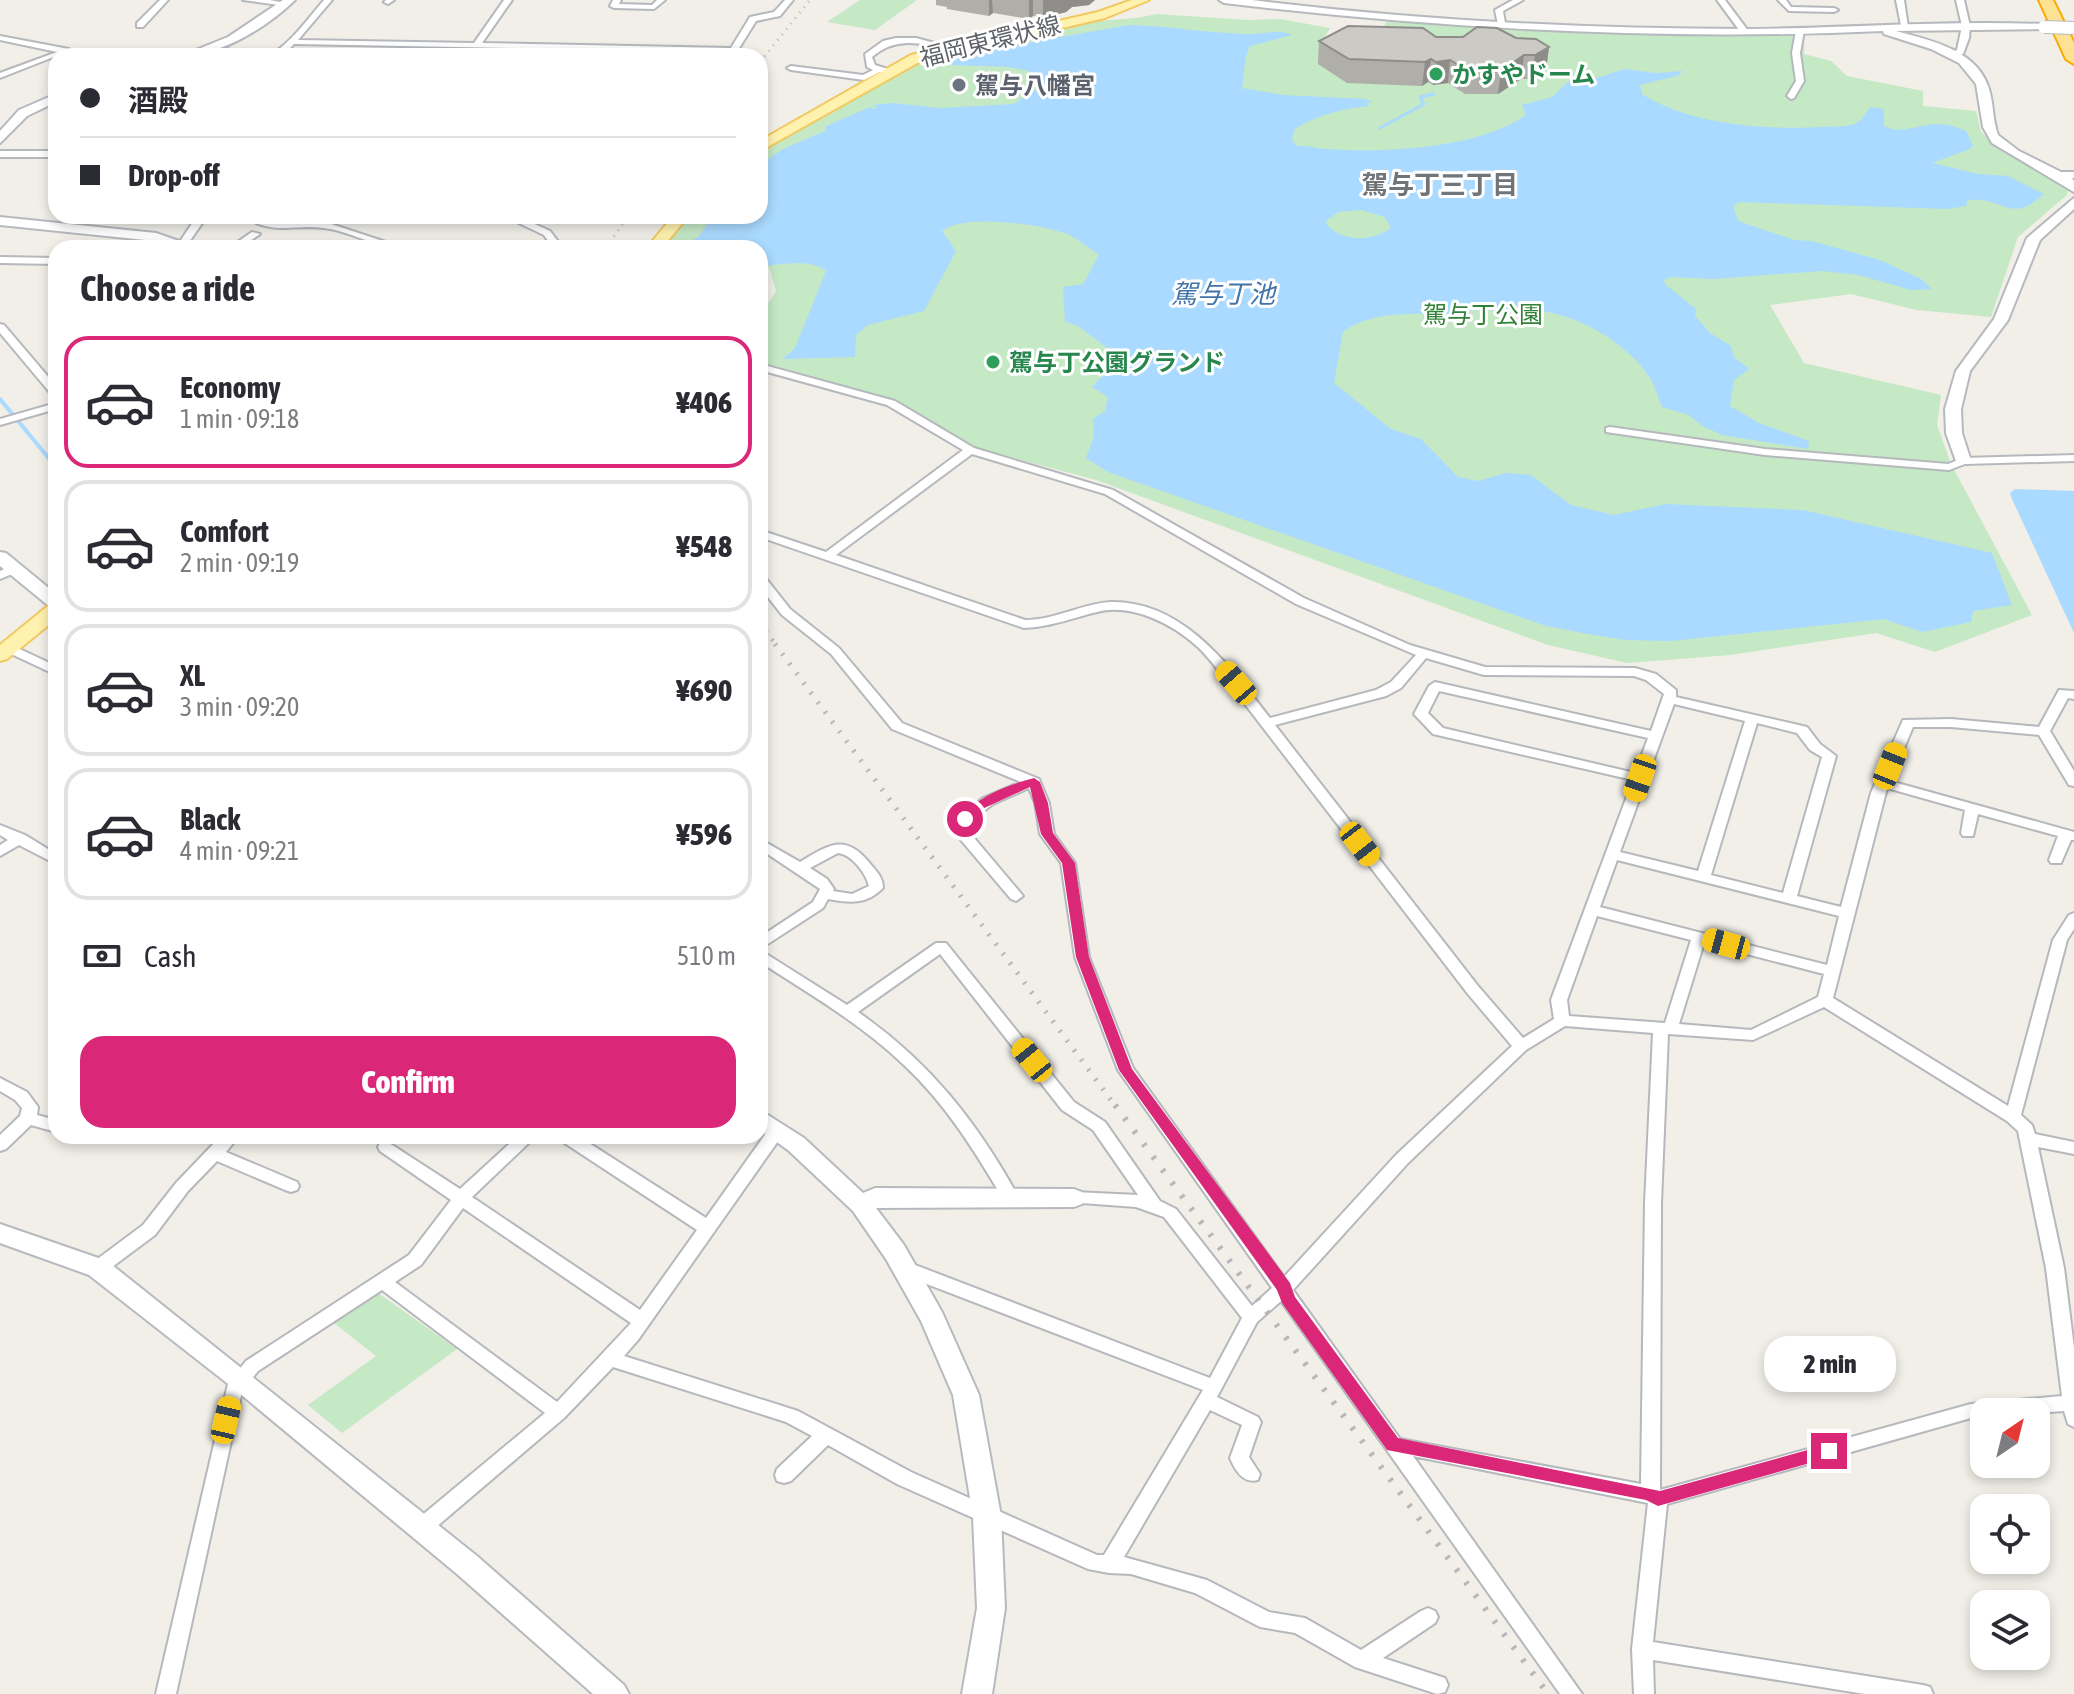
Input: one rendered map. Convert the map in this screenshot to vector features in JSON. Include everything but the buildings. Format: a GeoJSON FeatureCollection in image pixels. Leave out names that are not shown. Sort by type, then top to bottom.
{"type":"FeatureCollection","features":[{"type":"Feature","properties":{"kind":"highway"},"geometry":{"type":"LineString","coordinates":[[2046,0],[2074,59]]}},
{"type":"Feature","properties":{"kind":"highway"},"geometry":{"type":"LineString","coordinates":[[2063,0],[2074,27]]}},
{"type":"Feature","properties":{"kind":"main road","name":"福岡東環状線"},"geometry":{"type":"LineString","coordinates":[[768,142],[883,72],[916,58],[1101,15],[1143,0]]}},
{"type":"Feature","properties":{"kind":"main road"},"geometry":{"type":"LineString","coordinates":[[661,240],[674,224]]}},
{"type":"Feature","properties":{"kind":"main road"},"geometry":{"type":"LineString","coordinates":[[4,652],[48,613]]}},
{"type":"Feature","properties":{"kind":"street"},"geometry":{"type":"LineString","coordinates":[[140,25],[164,0]]}},
{"type":"Feature","properties":{"kind":"street"},"geometry":{"type":"LineString","coordinates":[[247,0],[288,2]]}},
{"type":"Feature","properties":{"kind":"street"},"geometry":{"type":"LineString","coordinates":[[286,48],[328,0]]}},
{"type":"Feature","properties":{"kind":"street"},"geometry":{"type":"LineString","coordinates":[[477,45],[508,0]]}},
{"type":"Feature","properties":{"kind":"street"},"geometry":{"type":"LineString","coordinates":[[617,0],[614,6],[654,7],[661,0]]}},
{"type":"Feature","properties":{"kind":"street"},"geometry":{"type":"LineString","coordinates":[[735,48],[753,19],[777,14],[785,0]]}},
{"type":"Feature","properties":{"kind":"street"},"geometry":{"type":"LineString","coordinates":[[1224,0],[1333,13],[1745,32],[1968,24],[2074,27]]}},
{"type":"Feature","properties":{"kind":"street"},"geometry":{"type":"LineString","coordinates":[[1501,23],[1499,10],[1519,0]]}},
{"type":"Feature","properties":{"kind":"street"},"geometry":{"type":"LineString","coordinates":[[1721,0],[1745,32]]}},
{"type":"Feature","properties":{"kind":"street"},"geometry":{"type":"LineString","coordinates":[[1782,0],[1789,9],[1834,10]]}},
{"type":"Feature","properties":{"kind":"street"},"geometry":{"type":"LineString","coordinates":[[1830,0],[1842,29]]}},
{"type":"Feature","properties":{"kind":"street"},"geometry":{"type":"LineString","coordinates":[[1900,0],[1905,25]]}},
{"type":"Feature","properties":{"kind":"street"},"geometry":{"type":"LineString","coordinates":[[1952,54],[1960,52],[1968,35],[1968,24],[1960,0]]}},
{"type":"Feature","properties":{"kind":"street"},"geometry":{"type":"LineString","coordinates":[[213,48],[288,2]]}},
{"type":"Feature","properties":{"kind":"street"},"geometry":{"type":"LineString","coordinates":[[1875,27],[1952,54],[1980,75],[1985,87],[1989,131],[1995,139],[2008,151],[2059,175],[2074,188]]}},
{"type":"Feature","properties":{"kind":"street"},"geometry":{"type":"LineString","coordinates":[[1791,96],[1800,81],[1796,53],[1800,31]]}},
{"type":"Feature","properties":{"kind":"street"},"geometry":{"type":"LineString","coordinates":[[0,38],[51,48]]}},
{"type":"Feature","properties":{"kind":"street"},"geometry":{"type":"LineString","coordinates":[[883,72],[871,67],[868,56],[878,45],[900,38],[949,48]]}},
{"type":"Feature","properties":{"kind":"street"},"geometry":{"type":"LineString","coordinates":[[292,42],[573,48]]}},
{"type":"Feature","properties":{"kind":"street"},"geometry":{"type":"LineString","coordinates":[[0,76],[48,58]]}},
{"type":"Feature","properties":{"kind":"street"},"geometry":{"type":"LineString","coordinates":[[791,68],[864,78],[883,72]]}},
{"type":"Feature","properties":{"kind":"street"},"geometry":{"type":"LineString","coordinates":[[0,139],[23,113],[48,102]]}},
{"type":"Feature","properties":{"kind":"street"},"geometry":{"type":"LineString","coordinates":[[0,154],[48,154]]}},
{"type":"Feature","properties":{"kind":"street"},"geometry":{"type":"LineString","coordinates":[[2059,175],[2074,175]]}},
{"type":"Feature","properties":{"kind":"street"},"geometry":{"type":"LineString","coordinates":[[1963,461],[1954,433],[1953,409],[1963,371],[2001,320],[2034,238],[2074,202]]}},
{"type":"Feature","properties":{"kind":"street"},"geometry":{"type":"LineString","coordinates":[[0,221],[168,240]]}},
{"type":"Feature","properties":{"kind":"street"},"geometry":{"type":"LineString","coordinates":[[266,224],[325,225],[373,240]]}},
{"type":"Feature","properties":{"kind":"street"},"geometry":{"type":"LineString","coordinates":[[527,224],[547,233],[552,240]]}},
{"type":"Feature","properties":{"kind":"street"},"geometry":{"type":"LineString","coordinates":[[246,240],[255,234]]}},
{"type":"Feature","properties":{"kind":"street"},"geometry":{"type":"LineString","coordinates":[[0,260],[48,261]]}},
{"type":"Feature","properties":{"kind":"street"},"geometry":{"type":"LineString","coordinates":[[0,327],[48,384]]}},
{"type":"Feature","properties":{"kind":"street"},"geometry":{"type":"LineString","coordinates":[[768,369],[891,403],[970,450],[1109,492],[1300,601],[1358,629],[1423,654],[1484,671],[1635,672],[1651,677],[1664,686],[1671,693],[1669,699],[1559,1000],[1562,1021]]}},
{"type":"Feature","properties":{"kind":"street"},"geometry":{"type":"LineString","coordinates":[[0,422],[48,408]]}},
{"type":"Feature","properties":{"kind":"street"},"geometry":{"type":"LineString","coordinates":[[1610,430],[1794,455],[1949,467],[1963,461],[2074,458]]}},
{"type":"Feature","properties":{"kind":"street"},"geometry":{"type":"LineString","coordinates":[[828,556],[970,450]]}},
{"type":"Feature","properties":{"kind":"street"},"geometry":{"type":"LineString","coordinates":[[768,536],[1024,624],[1051,623],[1110,606],[1124,606],[1181,629],[1201,643],[1473,990],[1521,1046]]}},
{"type":"Feature","properties":{"kind":"street"},"geometry":{"type":"LineString","coordinates":[[4,567],[48,600]]}},
{"type":"Feature","properties":{"kind":"street"},"geometry":{"type":"LineString","coordinates":[[768,589],[786,612],[835,651],[897,726],[1034,782],[1042,803],[1047,834],[1068,863],[1082,957],[1126,1070],[1572,1694]]}},
{"type":"Feature","properties":{"kind":"street"},"geometry":{"type":"LineString","coordinates":[[4,652],[48,668]]}},
{"type":"Feature","properties":{"kind":"street"},"geometry":{"type":"LineString","coordinates":[[1266,723],[1381,693],[1396,685],[1423,654]]}},
{"type":"Feature","properties":{"kind":"street"},"geometry":{"type":"LineString","coordinates":[[1640,778],[1438,731],[1421,714],[1435,686],[1655,736]]}},
{"type":"Feature","properties":{"kind":"street"},"geometry":{"type":"LineString","coordinates":[[2043,731],[2064,693],[2074,695]]}},
{"type":"Feature","properties":{"kind":"street"},"geometry":{"type":"LineString","coordinates":[[1669,699],[1802,730],[1815,747],[1829,756],[1789,898]]}},
{"type":"Feature","properties":{"kind":"street"},"geometry":{"type":"LineString","coordinates":[[1703,877],[1752,719]]}},
{"type":"Feature","properties":{"kind":"street"},"geometry":{"type":"LineString","coordinates":[[1109,1565],[1210,1394],[1251,1317],[1284,1288],[1402,1159],[1521,1046],[1562,1021],[1753,1035],[1825,1000],[1883,783],[1908,723],[1951,723],[2043,731]]}},
{"type":"Feature","properties":{"kind":"street"},"geometry":{"type":"LineString","coordinates":[[2043,731],[2074,782]]}},
{"type":"Feature","properties":{"kind":"street"},"geometry":{"type":"LineString","coordinates":[[1016,896],[968,840],[965,819],[987,801],[1034,782]]}},
{"type":"Feature","properties":{"kind":"street"},"geometry":{"type":"LineString","coordinates":[[1883,783],[2070,835],[2056,860]]}},
{"type":"Feature","properties":{"kind":"street"},"geometry":{"type":"LineString","coordinates":[[1968,833],[1972,808]]}},
{"type":"Feature","properties":{"kind":"street"},"geometry":{"type":"LineString","coordinates":[[0,829],[48,855]]}},
{"type":"Feature","properties":{"kind":"street"},"geometry":{"type":"LineString","coordinates":[[0,852],[20,838]]}},
{"type":"Feature","properties":{"kind":"street"},"geometry":{"type":"LineString","coordinates":[[800,868],[839,847],[852,850],[876,881],[876,888],[861,897],[852,899],[825,894]]}},
{"type":"Feature","properties":{"kind":"street"},"geometry":{"type":"LineString","coordinates":[[768,848],[822,882],[827,889],[818,905],[768,939]]}},
{"type":"Feature","properties":{"kind":"street"},"geometry":{"type":"LineString","coordinates":[[1614,855],[1849,914]]}},
{"type":"Feature","properties":{"kind":"street"},"geometry":{"type":"LineString","coordinates":[[1593,910],[1834,972]]}},
{"type":"Feature","properties":{"kind":"street"},"geometry":{"type":"LineString","coordinates":[[2013,1117],[2060,940],[2074,918]]}},
{"type":"Feature","properties":{"kind":"street"},"geometry":{"type":"LineString","coordinates":[[1644,1694],[1642,1649],[1654,1496],[1653,1203],[1666,1027],[1699,937]]}},
{"type":"Feature","properties":{"kind":"street"},"geometry":{"type":"LineString","coordinates":[[846,1013],[941,946],[1068,1106],[1099,1126],[1154,1206]]}},
{"type":"Feature","properties":{"kind":"street"},"geometry":{"type":"LineString","coordinates":[[768,960],[909,1060],[944,1097],[977,1140],[1011,1198]]}},
{"type":"Feature","properties":{"kind":"street"},"geometry":{"type":"LineString","coordinates":[[1393,1445],[1654,1496],[1971,1411],[2073,1411],[2055,1268],[2026,1129],[2013,1117],[1825,1000]]}},
{"type":"Feature","properties":{"kind":"street"},"geometry":{"type":"LineString","coordinates":[[0,1084],[21,1096],[30,1107],[28,1118],[0,1145]]}},
{"type":"Feature","properties":{"kind":"street"},"geometry":{"type":"LineString","coordinates":[[28,1118],[48,1124]]}},
{"type":"Feature","properties":{"kind":"street"},"geometry":{"type":"LineString","coordinates":[[769,1124],[796,1144],[861,1205],[904,1268],[933,1319],[966,1395],[987,1516],[991,1608],[977,1694]]}},
{"type":"Feature","properties":{"kind":"street"},"geometry":{"type":"LineString","coordinates":[[2029,1139],[2074,1148]]}},
{"type":"Feature","properties":{"kind":"street"},"geometry":{"type":"LineString","coordinates":[[98,1268],[149,1230],[182,1187],[224,1144]]}},
{"type":"Feature","properties":{"kind":"street"},"geometry":{"type":"LineString","coordinates":[[166,1694],[234,1389],[252,1366],[415,1260],[463,1197],[519,1144]]}},
{"type":"Feature","properties":{"kind":"street"},"geometry":{"type":"LineString","coordinates":[[578,1144],[708,1228]]}},
{"type":"Feature","properties":{"kind":"street"},"geometry":{"type":"LineString","coordinates":[[421,1528],[558,1413],[610,1359],[642,1321],[708,1228],[757,1144]]}},
{"type":"Feature","properties":{"kind":"street"},"geometry":{"type":"LineString","coordinates":[[386,1147],[642,1321]]}},
{"type":"Feature","properties":{"kind":"street"},"geometry":{"type":"LineString","coordinates":[[215,1154],[291,1186]]}},
{"type":"Feature","properties":{"kind":"street"},"geometry":{"type":"LineString","coordinates":[[861,1205],[875,1197],[1074,1198],[1125,1200],[1154,1206],[1170,1213],[1251,1317]]}},
{"type":"Feature","properties":{"kind":"street"},"geometry":{"type":"LineString","coordinates":[[0,1233],[98,1268],[241,1380],[421,1528],[614,1694]]}},
{"type":"Feature","properties":{"kind":"street"},"geometry":{"type":"LineString","coordinates":[[904,1268],[1210,1394],[1252,1422],[1239,1458],[1251,1474]]}},
{"type":"Feature","properties":{"kind":"street"},"geometry":{"type":"LineString","coordinates":[[384,1283],[558,1413]]}},
{"type":"Feature","properties":{"kind":"street"},"geometry":{"type":"LineString","coordinates":[[610,1359],[792,1416],[904,1478],[1095,1563],[1131,1566],[1200,1586],[1267,1621],[1298,1624],[1362,1661],[1438,1685]]}},
{"type":"Feature","properties":{"kind":"street"},"geometry":{"type":"LineString","coordinates":[[784,1475],[826,1435]]}},
{"type":"Feature","properties":{"kind":"street"},"geometry":{"type":"LineString","coordinates":[[1362,1661],[1428,1617]]}},
{"type":"Feature","properties":{"kind":"street"},"geometry":{"type":"LineString","coordinates":[[1642,1649],[1923,1694]]}},
{"type":"Feature","properties":{"kind":"green space"},"geometry":{"type":"Polygon","coordinates":[[[860,0],[917,0],[875,30],[827,22],[860,0]]]}},
{"type":"Feature","properties":{"kind":"green space","name":"駕与丁公園"},"geometry":{"type":"Polygon","coordinates":[[[1156,14],[1280,19],[1330,28],[1321,44],[1375,47],[1387,20],[1505,27],[1804,34],[1804,54],[1831,61],[1847,76],[1923,91],[1923,106],[1976,111],[1981,132],[2003,152],[2068,186],[2067,195],[2018,237],[1991,317],[1917,310],[1851,294],[1770,305],[1804,363],[1941,395],[1937,425],[1951,464],[2032,615],[1935,652],[1876,633],[1730,655],[1627,663],[1548,645],[1096,480],[973,447],[893,402],[768,367],[768,304],[776,291],[768,267],[768,240],[668,240],[683,224],[768,224],[768,148],[861,89],[916,62],[971,44],[1018,34],[1156,14]]]}},
{"type":"Feature","properties":{"kind":"green space"},"geometry":{"type":"Polygon","coordinates":[[[378,1293],[457,1349],[342,1433],[308,1405],[376,1356],[334,1323],[378,1293]]]}},
{"type":"Feature","properties":{"kind":"water","name":"駕与丁池"},"geometry":{"type":"Polygon","coordinates":[[[1130,25],[1239,34],[1287,33],[1292,35],[1250,46],[1242,88],[1283,95],[1366,99],[1372,102],[1366,103],[1370,106],[1322,116],[1295,129],[1292,139],[1296,146],[1322,149],[1402,149],[1457,142],[1506,126],[1526,115],[1522,105],[1552,97],[1569,81],[1585,82],[1624,69],[1656,73],[1683,71],[1677,76],[1640,85],[1642,94],[1682,113],[1705,119],[1753,126],[1846,126],[1858,122],[1870,107],[1884,109],[1884,126],[1895,130],[1938,124],[1966,131],[1973,145],[1970,149],[1932,163],[1978,174],[2008,176],[2044,194],[2023,208],[2015,209],[1981,200],[1968,200],[1966,206],[1947,209],[1739,202],[1733,206],[1738,221],[1794,240],[1812,241],[1880,260],[1921,279],[1932,289],[1911,290],[1858,275],[1822,271],[1714,279],[1670,277],[1664,280],[1696,309],[1695,316],[1710,333],[1731,346],[1734,357],[1749,369],[1734,380],[1730,406],[1759,423],[1809,441],[1808,449],[1722,435],[1702,426],[1689,415],[1662,407],[1650,378],[1616,343],[1587,325],[1541,311],[1466,310],[1459,315],[1399,314],[1369,320],[1343,332],[1334,383],[1391,429],[1421,439],[1458,477],[1478,481],[1506,473],[1531,475],[1571,505],[1614,515],[1665,504],[1803,510],[1992,553],[2012,605],[1973,611],[1971,622],[1922,632],[1884,619],[1671,641],[1625,640],[1546,626],[1108,472],[1086,458],[1094,436],[1093,419],[1105,411],[1108,397],[1092,387],[1112,365],[1110,350],[1078,326],[1065,322],[1063,287],[1083,284],[1099,255],[1067,234],[1055,230],[984,221],[952,226],[942,231],[956,251],[924,311],[868,325],[856,335],[855,357],[783,359],[795,348],[826,271],[804,263],[768,265],[768,240],[693,240],[707,224],[768,224],[768,159],[783,149],[825,131],[826,126],[870,107],[877,107],[872,105],[893,103],[940,108],[1014,104],[1042,85],[1041,74],[1009,67],[950,65],[939,60],[1130,25]],[[1361,210],[1338,212],[1325,222],[1339,234],[1356,238],[1375,236],[1391,228],[1385,217],[1361,210]]]}},
{"type":"Feature","properties":{"kind":"water"},"geometry":{"type":"Polygon","coordinates":[[[2015,489],[2074,491],[2074,633],[2012,499],[2010,493],[2015,489]]]}},
{"type":"Feature","properties":{"kind":"waterway"},"geometry":{"type":"LineString","coordinates":[[1380,128],[1424,104],[1420,97],[1434,94]]}},
{"type":"Feature","properties":{"kind":"waterway"},"geometry":{"type":"LineString","coordinates":[[0,399],[48,457]]}},
{"type":"Feature","properties":{"kind":"railway"},"geometry":{"type":"LineString","coordinates":[[768,52],[810,0]]}},
{"type":"Feature","properties":{"kind":"railway"},"geometry":{"type":"LineString","coordinates":[[612,240],[622,224]]}},
{"type":"Feature","properties":{"kind":"railway"},"geometry":{"type":"LineString","coordinates":[[768,634],[777,646]]}},
{"type":"Feature","properties":{"kind":"railway"},"geometry":{"type":"LineString","coordinates":[[775,644],[1116,1107]]}},
{"type":"Feature","properties":{"kind":"railway"},"geometry":{"type":"LineString","coordinates":[[1115,1105],[1548,1694]]}},
{"type":"Feature","properties":{"kind":"place","name":"かすやドーム"},"geometry":{"type":"Point","coordinates":[1436,74]}},
{"type":"Feature","properties":{"kind":"place","name":"駕与八幡宮"},"geometry":{"type":"Point","coordinates":[959,85]}},
{"type":"Feature","properties":{"kind":"place","name":"駕与丁公園グランド"},"geometry":{"type":"Point","coordinates":[993,362]}},
{"type":"Feature","properties":{"kind":"district","name":"駕与丁三丁目"},"geometry":{"type":"Point","coordinates":[1440,185]}},
{"type":"Feature","properties":{"kind":"route"},"geometry":{"type":"LineString","coordinates":[[965,819],[976,807],[1034,782],[1042,803],[1047,834],[1068,863],[1082,957],[1126,1070],[1393,1445],[1650,1494],[1658,1499],[1829,1451]]}}]}
